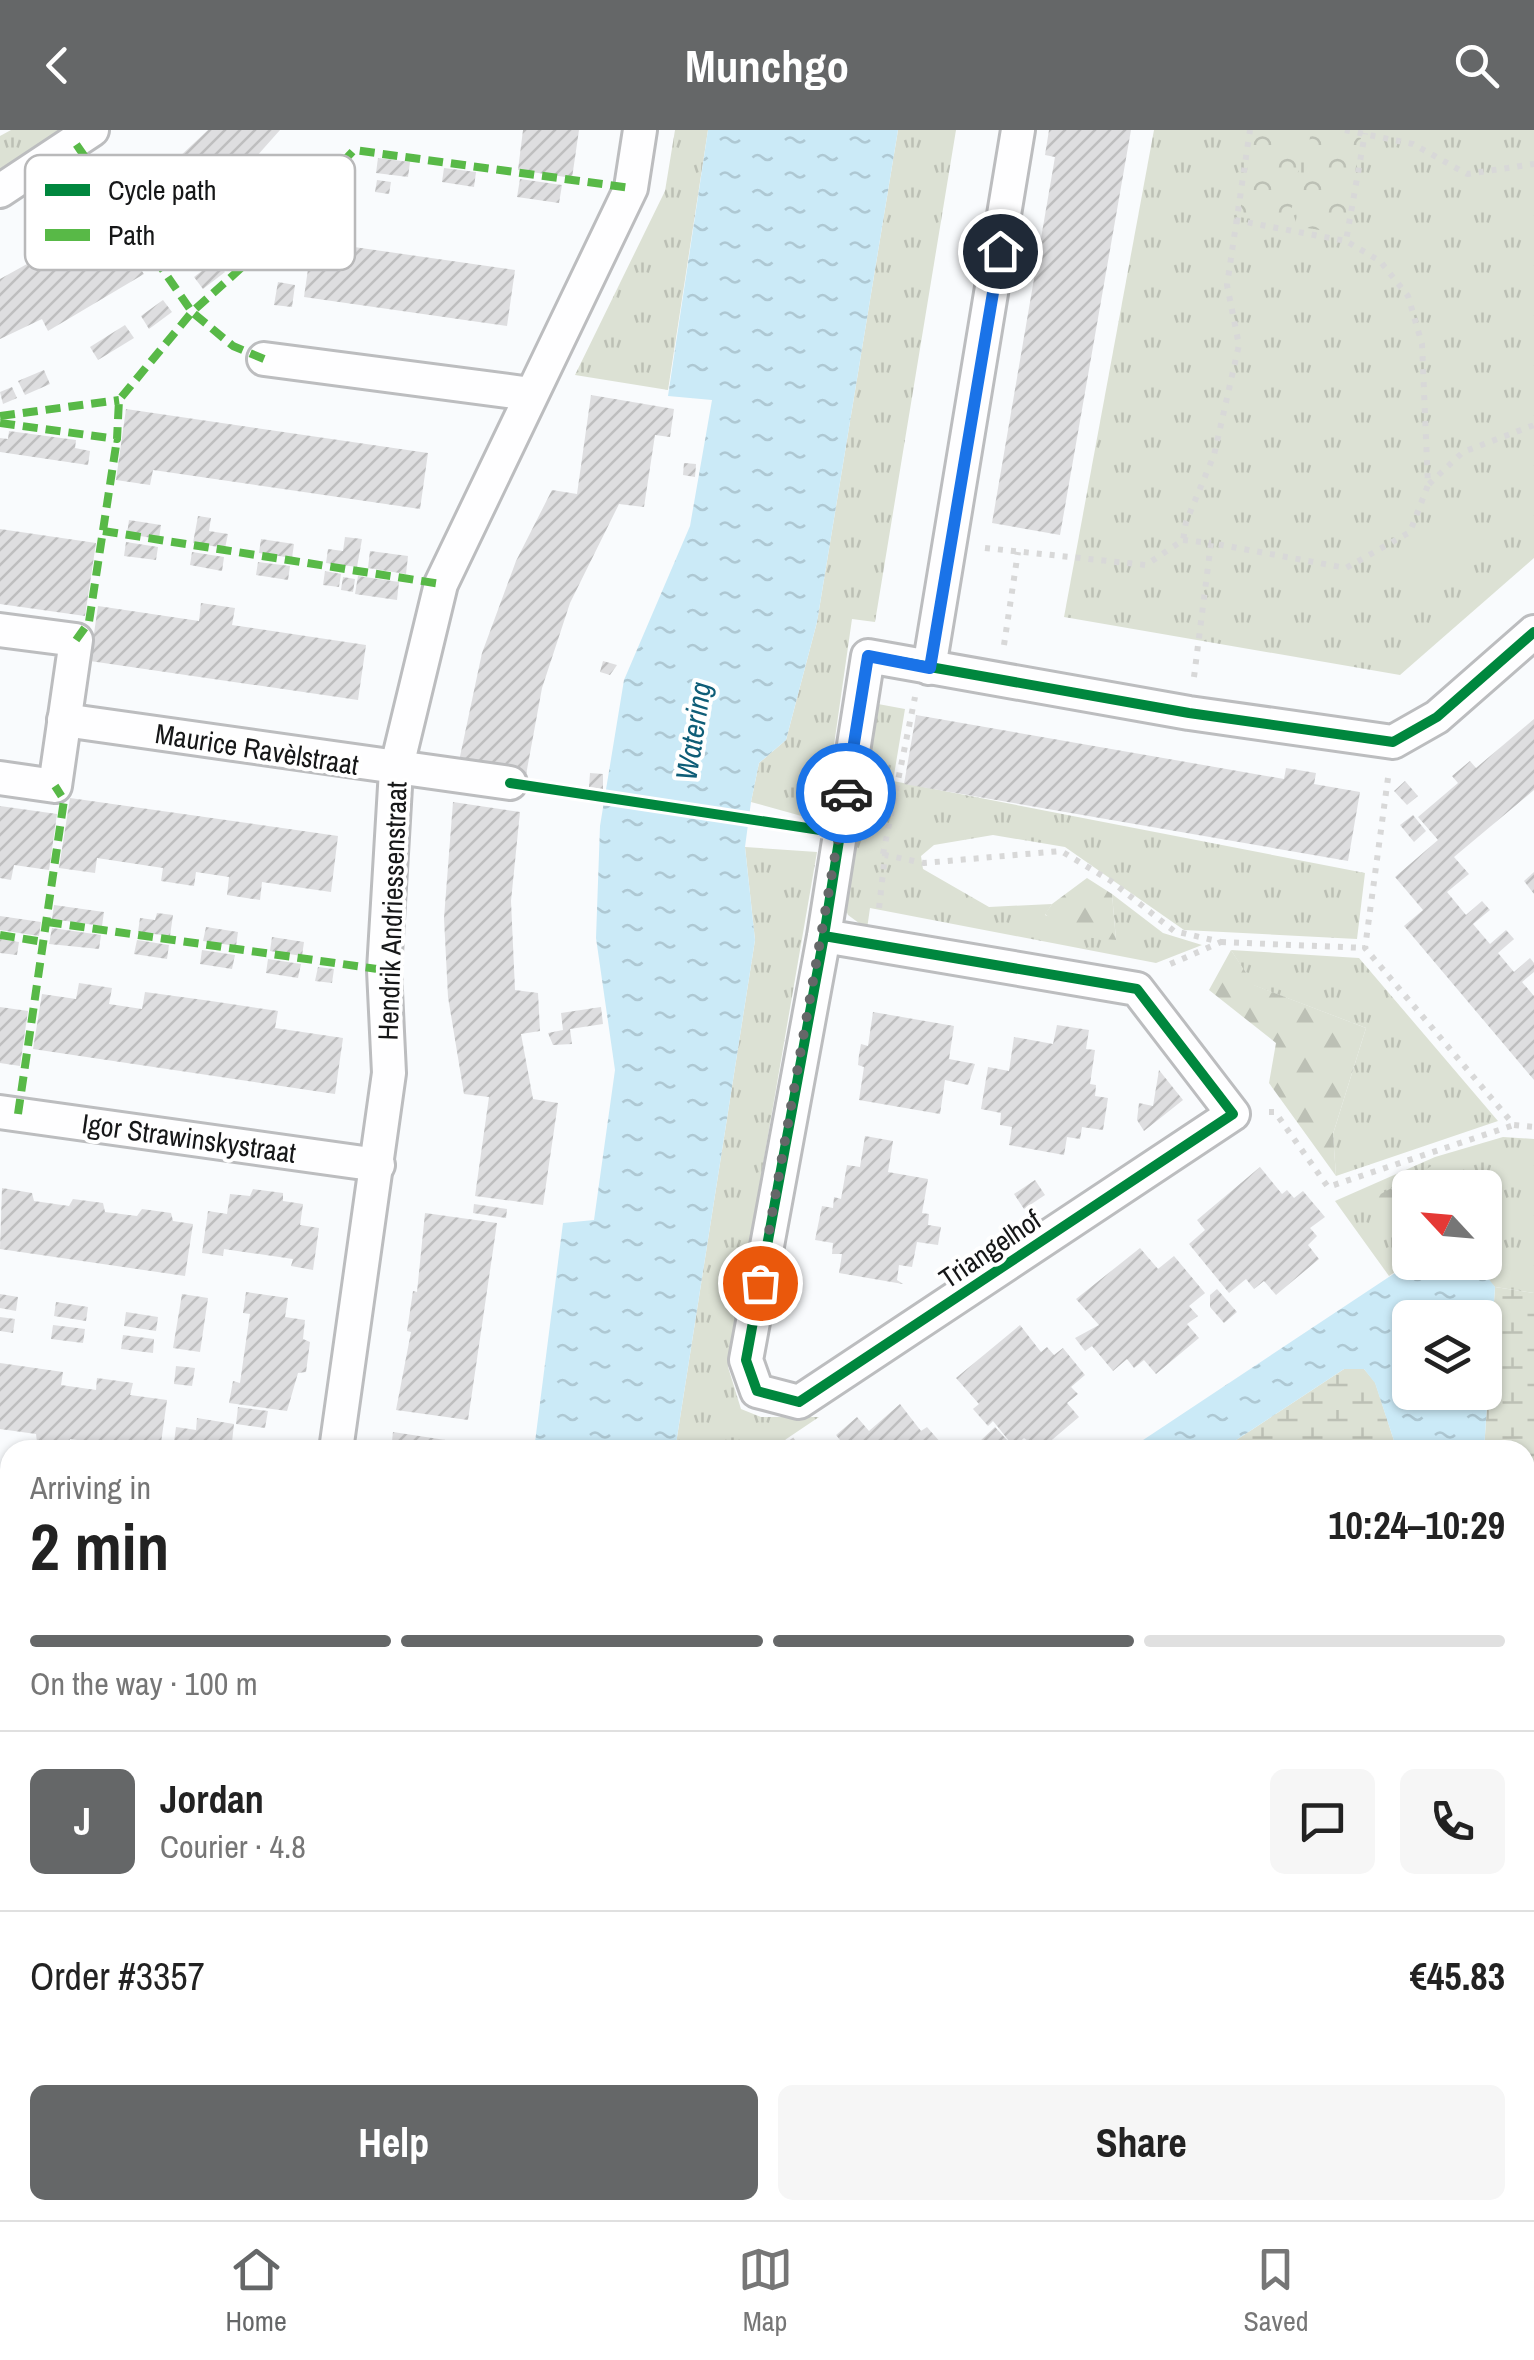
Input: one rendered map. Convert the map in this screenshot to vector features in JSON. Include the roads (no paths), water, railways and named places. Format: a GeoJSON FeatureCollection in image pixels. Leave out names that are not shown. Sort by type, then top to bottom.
{"type":"FeatureCollection","features":[{"type":"Feature","properties":{"kind":"street"},"geometry":{"type":"LineString","coordinates":[[54,155],[92,130]]}},
{"type":"Feature","properties":{"kind":"street","name":"Hendrik Andriessenstraat"},"geometry":{"type":"LineString","coordinates":[[337,1440],[388,1074],[384,970],[396,770],[441,584],[630,188],[640,130]]}},
{"type":"Feature","properties":{"kind":"street"},"geometry":{"type":"LineString","coordinates":[[925,667],[952,544],[1018,130]]}},
{"type":"Feature","properties":{"kind":"street"},"geometry":{"type":"LineString","coordinates":[[0,191],[25,174]]}},
{"type":"Feature","properties":{"kind":"street"},"geometry":{"type":"LineString","coordinates":[[264,359],[531,394]]}},
{"type":"Feature","properties":{"kind":"street"},"geometry":{"type":"LineString","coordinates":[[0,630],[76,640],[55,786],[0,778]]}},
{"type":"Feature","properties":{"kind":"street","name":"Triangelhof"},"geometry":{"type":"LineString","coordinates":[[824,936],[1137,989],[1232,1114],[799,1402],[757,1391],[746,1360],[824,936],[868,656],[1190,713],[1393,742],[1437,717],[1534,632]]}},
{"type":"Feature","properties":{"kind":"street","name":"Maurice Ravèlstraat"},"geometry":{"type":"LineString","coordinates":[[64,720],[396,770],[510,783]]}},
{"type":"Feature","properties":{"kind":"street","name":"Igor Strawinskystraat"},"geometry":{"type":"LineString","coordinates":[[0,1112],[378,1166]]}},
{"type":"Feature","properties":{"kind":"water","name":"Watering"},"geometry":{"type":"Polygon","coordinates":[[[708,130],[898,130],[817,622],[786,740],[759,763],[751,802],[745,847],[755,940],[677,1440],[535,1440],[563,1223],[594,1220],[615,1070],[596,938],[600,826],[624,680],[690,526],[712,400],[668,396],[708,130]]]}},
{"type":"Feature","properties":{"kind":"water"},"geometry":{"type":"Polygon","coordinates":[[[1392,1275],[1392,1280],[1489,1280],[1495,1287],[1494,1300],[1392,1300],[1392,1410],[1487,1410],[1485,1440],[1394,1440],[1375,1383],[1364,1369],[1344,1369],[1236,1440],[1143,1440],[1392,1275]]]}}]}
